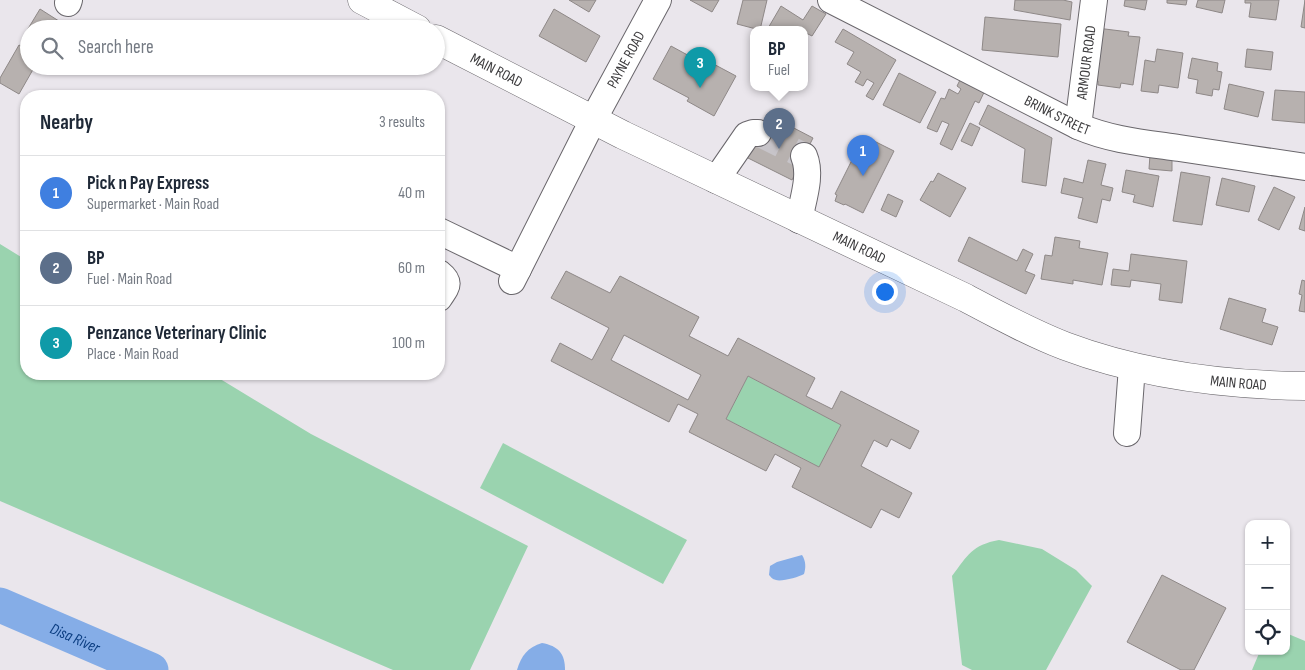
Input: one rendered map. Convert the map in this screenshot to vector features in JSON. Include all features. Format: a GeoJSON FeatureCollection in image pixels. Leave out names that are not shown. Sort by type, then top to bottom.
{"type":"FeatureCollection","features":[{"type":"Feature","properties":{"kind":"main road"},"geometry":{"type":"LineString","coordinates":[[362,0],[400,20]]}},
{"type":"Feature","properties":{"kind":"main road","name":"MAIN ROAD"},"geometry":{"type":"LineString","coordinates":[[445,43],[593,120],[1065,346],[1132,367],[1189,378],[1305,386]]}},
{"type":"Feature","properties":{"kind":"street","name":"PAYNE ROAD"},"geometry":{"type":"LineString","coordinates":[[445,234],[515,275],[593,120],[658,0]]}},
{"type":"Feature","properties":{"kind":"street","name":"BRINK STREET"},"geometry":{"type":"LineString","coordinates":[[831,0],[1093,132],[1117,138],[1305,167]]}},
{"type":"Feature","properties":{"kind":"street","name":"ARMOUR ROAD"},"geometry":{"type":"LineString","coordinates":[[1078,126],[1094,0]]}},
{"type":"Feature","properties":{"kind":"street"},"geometry":{"type":"LineString","coordinates":[[716,180],[748,135],[758,133]]}},
{"type":"Feature","properties":{"kind":"street"},"geometry":{"type":"LineString","coordinates":[[799,220],[808,165],[804,156]]}},
{"type":"Feature","properties":{"kind":"street"},"geometry":{"type":"LineString","coordinates":[[1127,433],[1132,367]]}},
{"type":"Feature","properties":{"kind":"green space"},"geometry":{"type":"Polygon","coordinates":[[[0,244],[20,256],[20,380],[222,380],[311,434],[528,546],[470,670],[393,670],[0,501],[0,244]]]}},
{"type":"Feature","properties":{"kind":"green space"},"geometry":{"type":"Polygon","coordinates":[[[748,376],[841,425],[819,467],[726,419],[748,376]]]}},
{"type":"Feature","properties":{"kind":"green space"},"geometry":{"type":"Polygon","coordinates":[[[503,443],[687,540],[663,584],[480,488],[503,443]]]}},
{"type":"Feature","properties":{"kind":"green space"},"geometry":{"type":"Polygon","coordinates":[[[999,540],[1042,549],[1076,570],[1092,586],[1046,670],[972,670],[962,665],[952,576],[976,548],[999,540]]]}},
{"type":"Feature","properties":{"kind":"green space"},"geometry":{"type":"Polygon","coordinates":[[[1290,635],[1305,641],[1305,670],[1252,670],[1258,655],[1290,655],[1290,635]]]}},
{"type":"Feature","properties":{"kind":"water"},"geometry":{"type":"Polygon","coordinates":[[[802,555],[805,564],[804,574],[790,579],[778,580],[773,579],[769,575],[770,566],[777,562],[802,555]]]}},
{"type":"Feature","properties":{"kind":"water"},"geometry":{"type":"Polygon","coordinates":[[[542,643],[560,651],[564,659],[565,670],[517,670],[526,653],[542,643]]]}},
{"type":"Feature","properties":{"kind":"building"},"geometry":{"type":"Polygon","coordinates":[[[569,0],[596,0],[589,12],[569,0]]]}},
{"type":"Feature","properties":{"kind":"building"},"geometry":{"type":"Polygon","coordinates":[[[690,0],[719,0],[712,12],[690,0]]]}},
{"type":"Feature","properties":{"kind":"building"},"geometry":{"type":"Polygon","coordinates":[[[743,0],[767,0],[761,26],[750,27],[737,24],[743,0]]]}},
{"type":"Feature","properties":{"kind":"building"},"geometry":{"type":"Polygon","coordinates":[[[1015,0],[1063,0],[1072,2],[1070,20],[1014,10],[1015,0]]]}},
{"type":"Feature","properties":{"kind":"building"},"geometry":{"type":"Polygon","coordinates":[[[1125,0],[1147,0],[1145,10],[1124,6],[1125,0]]]}},
{"type":"Feature","properties":{"kind":"building"},"geometry":{"type":"Polygon","coordinates":[[[1167,0],[1187,0],[1186,5],[1167,3],[1167,0]]]}},
{"type":"Feature","properties":{"kind":"building"},"geometry":{"type":"Polygon","coordinates":[[[1198,0],[1225,0],[1222,13],[1196,7],[1198,0]]]}},
{"type":"Feature","properties":{"kind":"building"},"geometry":{"type":"Polygon","coordinates":[[[1245,0],[1279,0],[1276,20],[1249,17],[1251,3],[1245,3],[1245,0]]]}},
{"type":"Feature","properties":{"kind":"building"},"geometry":{"type":"Polygon","coordinates":[[[1305,0],[1305,28],[1301,27],[1305,0]]]}},
{"type":"Feature","properties":{"kind":"building"},"geometry":{"type":"Polygon","coordinates":[[[781,6],[803,20],[812,6],[826,14],[812,36],[808,34],[808,26],[769,26],[781,6]]]}},
{"type":"Feature","properties":{"kind":"building"},"geometry":{"type":"Polygon","coordinates":[[[40,9],[57,20],[33,20],[40,9]]]}},
{"type":"Feature","properties":{"kind":"building"},"geometry":{"type":"Polygon","coordinates":[[[554,9],[600,36],[586,62],[539,36],[554,9]]]}},
{"type":"Feature","properties":{"kind":"building"},"geometry":{"type":"Polygon","coordinates":[[[985,17],[1061,24],[1058,57],[982,50],[985,17]]]}},
{"type":"Feature","properties":{"kind":"building"},"geometry":{"type":"Polygon","coordinates":[[[1097,28],[1129,32],[1128,36],[1140,37],[1133,85],[1121,83],[1120,88],[1098,85],[1098,81],[1090,80],[1097,28]]]}},
{"type":"Feature","properties":{"kind":"building"},"geometry":{"type":"Polygon","coordinates":[[[843,29],[896,60],[873,100],[866,96],[874,83],[867,79],[863,86],[855,82],[861,72],[847,64],[854,52],[835,42],[843,29]]]}},
{"type":"Feature","properties":{"kind":"building"},"geometry":{"type":"Polygon","coordinates":[[[20,46],[20,75],[30,75],[19,94],[0,83],[0,78],[20,46]]]}},
{"type":"Feature","properties":{"kind":"building"},"geometry":{"type":"Polygon","coordinates":[[[671,46],[704,64],[706,60],[736,76],[714,116],[687,101],[689,98],[653,79],[671,46]]]}},
{"type":"Feature","properties":{"kind":"building"},"geometry":{"type":"Polygon","coordinates":[[[1157,49],[1183,53],[1178,88],[1159,85],[1158,93],[1141,91],[1145,60],[1155,62],[1157,49]]]}},
{"type":"Feature","properties":{"kind":"building"},"geometry":{"type":"Polygon","coordinates":[[[1247,49],[1273,52],[1271,70],[1245,67],[1247,49]]]}},
{"type":"Feature","properties":{"kind":"building"},"geometry":{"type":"Polygon","coordinates":[[[1192,58],[1218,63],[1217,71],[1222,72],[1219,90],[1213,89],[1212,96],[1196,93],[1198,80],[1188,78],[1192,58]]]}},
{"type":"Feature","properties":{"kind":"building"},"geometry":{"type":"Polygon","coordinates":[[[899,73],[936,92],[920,123],[883,105],[899,73]]]}},
{"type":"Feature","properties":{"kind":"building"},"geometry":{"type":"Polygon","coordinates":[[[961,78],[987,86],[979,103],[975,101],[952,150],[940,144],[949,124],[942,121],[937,132],[927,128],[941,98],[945,99],[949,89],[958,94],[961,89],[957,86],[961,78]]]}},
{"type":"Feature","properties":{"kind":"building"},"geometry":{"type":"Polygon","coordinates":[[[1229,84],[1264,92],[1258,117],[1224,109],[1229,84]]]}},
{"type":"Feature","properties":{"kind":"building"},"geometry":{"type":"Polygon","coordinates":[[[1275,90],[1305,92],[1305,123],[1272,120],[1275,90]]]}},
{"type":"Feature","properties":{"kind":"building"},"geometry":{"type":"Polygon","coordinates":[[[988,105],[1052,138],[1046,186],[1022,182],[1025,149],[979,124],[988,105]]]}},
{"type":"Feature","properties":{"kind":"building"},"geometry":{"type":"Polygon","coordinates":[[[767,114],[813,138],[792,180],[746,157],[767,114]]]}},
{"type":"Feature","properties":{"kind":"building"},"geometry":{"type":"Polygon","coordinates":[[[970,123],[980,128],[972,146],[961,141],[970,123]]]}},
{"type":"Feature","properties":{"kind":"building"},"geometry":{"type":"Polygon","coordinates":[[[866,137],[894,151],[863,213],[835,201],[837,195],[835,194],[856,152],[858,153],[866,137]]]}},
{"type":"Feature","properties":{"kind":"building"},"geometry":{"type":"Polygon","coordinates":[[[1150,155],[1172,156],[1172,171],[1149,169],[1150,155]]]}},
{"type":"Feature","properties":{"kind":"building"},"geometry":{"type":"Polygon","coordinates":[[[1088,160],[1106,164],[1101,185],[1113,188],[1110,201],[1102,199],[1097,223],[1078,218],[1083,198],[1061,193],[1064,178],[1083,183],[1088,160]]]}},
{"type":"Feature","properties":{"kind":"building"},"geometry":{"type":"Polygon","coordinates":[[[1126,170],[1159,176],[1153,207],[1133,202],[1135,195],[1122,192],[1126,170]]]}},
{"type":"Feature","properties":{"kind":"building"},"geometry":{"type":"Polygon","coordinates":[[[1181,172],[1210,177],[1202,225],[1173,221],[1181,172]]]}},
{"type":"Feature","properties":{"kind":"building"},"geometry":{"type":"Polygon","coordinates":[[[938,173],[966,188],[950,217],[920,200],[938,173]]]}},
{"type":"Feature","properties":{"kind":"building"},"geometry":{"type":"Polygon","coordinates":[[[1222,178],[1255,186],[1249,212],[1216,205],[1222,178]]]}},
{"type":"Feature","properties":{"kind":"building"},"geometry":{"type":"Polygon","coordinates":[[[1274,187],[1295,197],[1279,230],[1258,220],[1274,187]]]}},
{"type":"Feature","properties":{"kind":"building"},"geometry":{"type":"Polygon","coordinates":[[[888,194],[903,201],[896,217],[881,210],[888,194]]]}},
{"type":"Feature","properties":{"kind":"building"},"geometry":{"type":"Polygon","coordinates":[[[1305,207],[1305,231],[1299,229],[1305,207]]]}},
{"type":"Feature","properties":{"kind":"building"},"geometry":{"type":"Polygon","coordinates":[[[969,237],[1017,261],[1023,249],[1033,254],[1025,271],[1035,275],[1026,294],[958,261],[969,237]]]}},
{"type":"Feature","properties":{"kind":"building"},"geometry":{"type":"Polygon","coordinates":[[[1055,237],[1080,241],[1079,248],[1108,253],[1102,285],[1073,280],[1073,284],[1041,279],[1045,255],[1052,256],[1055,237]]]}},
{"type":"Feature","properties":{"kind":"building"},"geometry":{"type":"Polygon","coordinates":[[[1131,254],[1187,261],[1182,303],[1159,300],[1161,284],[1131,280],[1130,287],[1111,285],[1113,269],[1129,271],[1131,254]]]}},
{"type":"Feature","properties":{"kind":"building"},"geometry":{"type":"Polygon","coordinates":[[[566,271],[610,293],[620,276],[699,317],[689,336],[728,356],[738,338],[815,378],[806,396],[832,409],[841,391],[919,431],[910,449],[891,439],[887,447],[874,440],[861,466],[912,493],[899,518],[881,509],[871,528],[792,487],[801,468],[775,454],[766,471],[689,432],[698,414],[678,404],[669,422],[551,361],[560,343],[592,360],[609,328],[551,298],[566,271]],[[624,335],[611,360],[688,400],[701,375],[624,335]],[[748,376],[726,419],[819,467],[841,425],[748,376]]]}},
{"type":"Feature","properties":{"kind":"building"},"geometry":{"type":"Polygon","coordinates":[[[1302,280],[1305,281],[1305,312],[1299,311],[1302,295],[1299,294],[1302,280]]]}},
{"type":"Feature","properties":{"kind":"building"},"geometry":{"type":"Polygon","coordinates":[[[1229,298],[1266,309],[1262,322],[1278,327],[1272,345],[1220,329],[1229,298]]]}},
{"type":"Feature","properties":{"kind":"building"},"geometry":{"type":"Polygon","coordinates":[[[1162,575],[1226,608],[1194,670],[1181,670],[1127,642],[1162,575]]]}},
{"type":"Feature","properties":{"kind":"waterway","name":"Disa River"},"geometry":{"type":"LineString","coordinates":[[0,605],[151,670]]}},
{"type":"Feature","properties":{"kind":"tunnel"},"geometry":{"type":"LineString","coordinates":[[758,133],[804,156]]}},
{"type":"Feature","properties":{"kind":"place","name":"Penzance Veterinary Clinic"},"geometry":{"type":"Point","coordinates":[700,88]}},
{"type":"Feature","properties":{"kind":"place","name":"BP"},"geometry":{"type":"Point","coordinates":[779,149]}},
{"type":"Feature","properties":{"kind":"place","name":"Pick n Pay Express"},"geometry":{"type":"Point","coordinates":[863,176]}}]}
